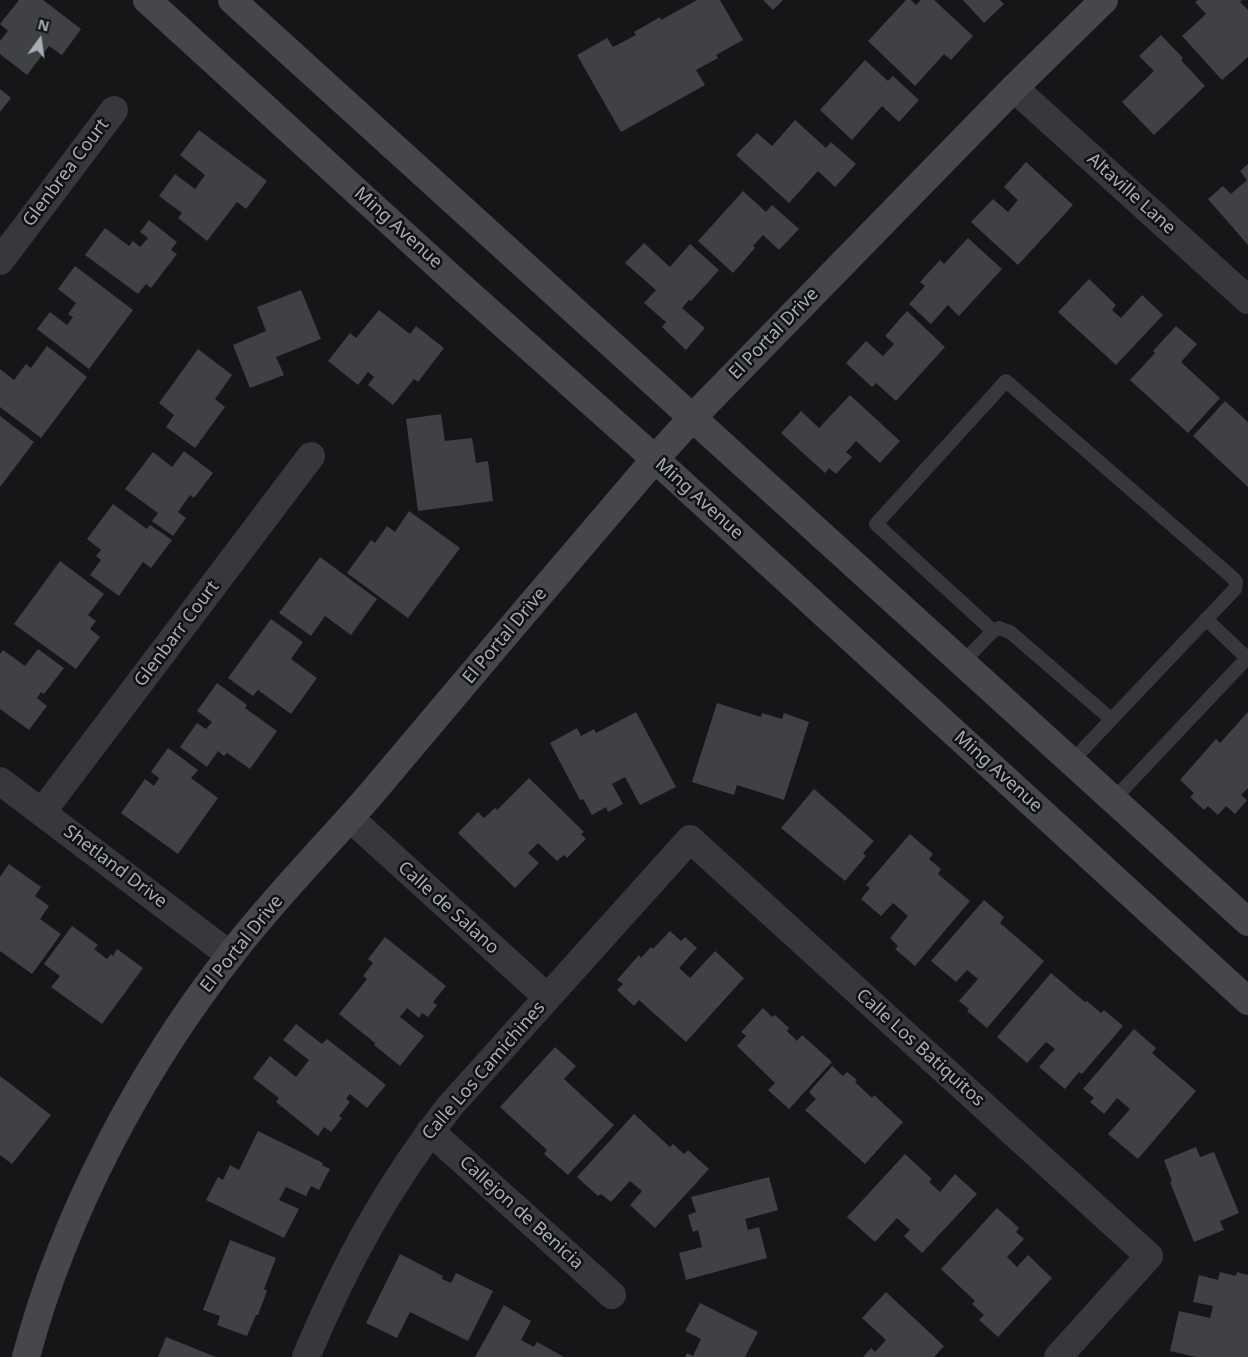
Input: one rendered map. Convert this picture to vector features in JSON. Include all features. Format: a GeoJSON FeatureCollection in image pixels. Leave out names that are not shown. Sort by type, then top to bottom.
{"type":"FeatureCollection","features":[{"type":"Feature","properties":{"kind":"main road","name":"Ming Avenue"},"geometry":{"type":"LineString","coordinates":[[147,0],[457,283],[655,459],[1248,1001]]}},
{"type":"Feature","properties":{"kind":"main road"},"geometry":{"type":"LineString","coordinates":[[232,0],[1248,922]]}},
{"type":"Feature","properties":{"kind":"main road","name":"El Portal Drive"},"geometry":{"type":"LineString","coordinates":[[26,1357],[60,1254],[93,1178],[133,1101],[176,1031],[230,954],[256,922],[350,818],[692,418],[1014,88],[1104,0]]}},
{"type":"Feature","properties":{"kind":"street","name":"Altaville Lane"},"geometry":{"type":"LineString","coordinates":[[1014,88],[1248,300]]}},
{"type":"Feature","properties":{"kind":"street","name":"Glenbrea Court"},"geometry":{"type":"LineString","coordinates":[[0,260],[114,110]]}},
{"type":"Feature","properties":{"kind":"street","name":"Glenbarr Court"},"geometry":{"type":"LineString","coordinates":[[42,812],[311,456]]}},
{"type":"Feature","properties":{"kind":"street","name":"Shetland Drive"},"geometry":{"type":"LineString","coordinates":[[0,781],[230,954]]}},
{"type":"Feature","properties":{"kind":"street","name":"Calle de Salano"},"geometry":{"type":"LineString","coordinates":[[350,818],[547,997]]}},
{"type":"Feature","properties":{"kind":"street","name":"Calle Los Camichines"},"geometry":{"type":"LineString","coordinates":[[306,1357],[329,1302],[357,1245],[390,1190],[430,1131],[547,997],[690,840]]}},
{"type":"Feature","properties":{"kind":"street","name":"Calle Los Batiquitos"},"geometry":{"type":"LineString","coordinates":[[690,840],[1149,1256],[1058,1357]]}},
{"type":"Feature","properties":{"kind":"street","name":"Callejon de Benicia"},"geometry":{"type":"LineString","coordinates":[[430,1131],[612,1295]]}},
{"type":"Feature","properties":{"kind":"lane"},"geometry":{"type":"LineString","coordinates":[[993,631],[876,524],[1006,381],[1236,582],[1235,589],[1071,762]]}},
{"type":"Feature","properties":{"kind":"lane"},"geometry":{"type":"LineString","coordinates":[[1113,800],[1248,657],[1206,619]]}},
{"type":"Feature","properties":{"kind":"lane"},"geometry":{"type":"LineString","coordinates":[[962,663],[993,631],[999,628],[1010,632],[1112,719]]}},
{"type":"Feature","properties":{"kind":"building"},"geometry":{"type":"Polygon","coordinates":[[[19,0],[43,0],[81,29],[62,55],[49,46],[27,75],[0,54],[0,41],[8,31],[0,24],[19,0]]]}},
{"type":"Feature","properties":{"kind":"building"},"geometry":{"type":"Polygon","coordinates":[[[697,0],[720,0],[743,40],[716,55],[718,58],[696,70],[705,85],[621,132],[577,55],[607,38],[613,47],[636,35],[634,32],[660,17],[661,20],[697,0]]]}},
{"type":"Feature","properties":{"kind":"building"},"geometry":{"type":"Polygon","coordinates":[[[763,0],[783,0],[773,10],[763,0]]]}},
{"type":"Feature","properties":{"kind":"building"},"geometry":{"type":"Polygon","coordinates":[[[906,0],[911,0],[916,5],[921,0],[934,0],[973,36],[951,60],[944,54],[915,86],[868,41],[906,0]]]}},
{"type":"Feature","properties":{"kind":"building"},"geometry":{"type":"Polygon","coordinates":[[[963,0],[1000,0],[1004,4],[984,23],[963,0]]]}},
{"type":"Feature","properties":{"kind":"building"},"geometry":{"type":"Polygon","coordinates":[[[1198,0],[1242,0],[1240,2],[1248,10],[1248,57],[1222,80],[1182,36],[1206,14],[1195,2],[1198,0]]]}},
{"type":"Feature","properties":{"kind":"building"},"geometry":{"type":"Polygon","coordinates":[[[1161,35],[1183,58],[1181,60],[1205,86],[1154,135],[1122,102],[1154,71],[1139,56],[1161,35]]]}},
{"type":"Feature","properties":{"kind":"building"},"geometry":{"type":"Polygon","coordinates":[[[865,60],[888,81],[893,76],[919,100],[899,122],[882,106],[852,140],[820,110],[865,60]]]}},
{"type":"Feature","properties":{"kind":"building"},"geometry":{"type":"Polygon","coordinates":[[[0,89],[11,98],[0,112],[0,89]]]}},
{"type":"Feature","properties":{"kind":"building"},"geometry":{"type":"Polygon","coordinates":[[[795,120],[826,148],[831,142],[856,164],[835,187],[818,171],[789,203],[736,155],[757,133],[772,146],[795,120]]]}},
{"type":"Feature","properties":{"kind":"building"},"geometry":{"type":"Polygon","coordinates":[[[199,130],[267,181],[246,209],[237,202],[207,241],[178,218],[182,213],[159,196],[175,174],[195,189],[205,175],[180,155],[199,130]]]}},
{"type":"Feature","properties":{"kind":"building"},"geometry":{"type":"Polygon","coordinates":[[[1026,162],[1073,205],[1018,265],[971,222],[993,199],[1008,212],[1018,200],[1004,187],[1026,162]]]}},
{"type":"Feature","properties":{"kind":"building"},"geometry":{"type":"Polygon","coordinates":[[[1248,164],[1248,245],[1208,199],[1223,186],[1231,194],[1247,180],[1240,171],[1248,164]]]}},
{"type":"Feature","properties":{"kind":"building"},"geometry":{"type":"Polygon","coordinates":[[[743,191],[766,212],[772,205],[799,229],[779,250],[763,235],[753,246],[755,248],[733,273],[698,241],[743,191]]]}},
{"type":"Feature","properties":{"kind":"building"},"geometry":{"type":"Polygon","coordinates":[[[149,220],[177,242],[171,250],[177,254],[151,288],[146,284],[138,294],[85,255],[105,228],[129,246],[133,241],[140,247],[148,238],[140,232],[149,220]]]}},
{"type":"Feature","properties":{"kind":"building"},"geometry":{"type":"Polygon","coordinates":[[[968,238],[1002,269],[959,316],[948,305],[931,324],[909,304],[925,286],[920,282],[940,260],[944,264],[968,238]]]}},
{"type":"Feature","properties":{"kind":"building"},"geometry":{"type":"Polygon","coordinates":[[[644,243],[670,267],[690,244],[719,270],[691,301],[689,300],[682,308],[705,328],[686,350],[662,327],[666,322],[644,303],[656,290],[625,263],[644,243]]]}},
{"type":"Feature","properties":{"kind":"building"},"geometry":{"type":"Polygon","coordinates":[[[75,266],[133,310],[89,369],[37,329],[50,312],[67,325],[73,317],[68,314],[76,303],[58,289],[75,266]]]}},
{"type":"Feature","properties":{"kind":"building"},"geometry":{"type":"Polygon","coordinates":[[[1089,279],[1116,305],[1112,310],[1121,318],[1142,295],[1163,315],[1116,365],[1058,312],[1089,279]]]}},
{"type":"Feature","properties":{"kind":"building"},"geometry":{"type":"Polygon","coordinates":[[[301,290],[321,339],[276,357],[284,375],[250,388],[233,345],[266,331],[257,307],[301,290]]]}},
{"type":"Feature","properties":{"kind":"building"},"geometry":{"type":"Polygon","coordinates":[[[379,310],[410,334],[416,326],[444,348],[418,382],[414,379],[393,405],[368,385],[374,377],[368,372],[358,385],[328,361],[350,333],[356,338],[379,310]]]}},
{"type":"Feature","properties":{"kind":"building"},"geometry":{"type":"Polygon","coordinates":[[[907,311],[945,347],[896,401],[876,383],[872,387],[846,363],[866,341],[883,356],[894,344],[885,336],[907,311]]]}},
{"type":"Feature","properties":{"kind":"building"},"geometry":{"type":"Polygon","coordinates":[[[1176,326],[1197,344],[1181,362],[1220,398],[1188,433],[1130,380],[1155,353],[1153,351],[1176,326]]]}},
{"type":"Feature","properties":{"kind":"building"},"geometry":{"type":"Polygon","coordinates":[[[47,346],[87,377],[41,438],[0,407],[0,369],[14,380],[26,364],[31,368],[47,346]]]}},
{"type":"Feature","properties":{"kind":"building"},"geometry":{"type":"Polygon","coordinates":[[[198,349],[232,375],[215,399],[225,407],[195,448],[166,427],[174,415],[159,403],[198,349]]]}},
{"type":"Feature","properties":{"kind":"building"},"geometry":{"type":"Polygon","coordinates":[[[850,395],[900,441],[880,463],[856,441],[846,452],[852,457],[836,474],[829,468],[825,473],[781,433],[801,411],[819,428],[850,395]]]}},
{"type":"Feature","properties":{"kind":"building"},"geometry":{"type":"Polygon","coordinates":[[[1225,401],[1248,422],[1248,487],[1193,436],[1225,401]]]}},
{"type":"Feature","properties":{"kind":"building"},"geometry":{"type":"Polygon","coordinates":[[[441,414],[445,441],[472,438],[476,463],[488,461],[493,501],[418,511],[406,419],[441,414]]]}},
{"type":"Feature","properties":{"kind":"building"},"geometry":{"type":"Polygon","coordinates":[[[0,416],[34,442],[0,487],[0,416]]]}},
{"type":"Feature","properties":{"kind":"building"},"geometry":{"type":"Polygon","coordinates":[[[184,451],[213,473],[194,498],[190,495],[178,512],[186,518],[173,536],[152,521],[158,513],[125,489],[153,452],[172,467],[184,451]]]}},
{"type":"Feature","properties":{"kind":"building"},"geometry":{"type":"Polygon","coordinates":[[[113,504],[147,529],[150,525],[172,540],[151,568],[143,562],[119,596],[90,575],[101,560],[96,556],[101,550],[87,539],[113,504]]]}},
{"type":"Feature","properties":{"kind":"building"},"geometry":{"type":"Polygon","coordinates":[[[409,511],[460,548],[408,618],[347,573],[371,540],[375,543],[387,526],[395,532],[409,511]]]}},
{"type":"Feature","properties":{"kind":"building"},"geometry":{"type":"Polygon","coordinates":[[[320,557],[377,599],[351,635],[325,616],[311,636],[279,613],[320,557]]]}},
{"type":"Feature","properties":{"kind":"building"},"geometry":{"type":"Polygon","coordinates":[[[60,561],[104,594],[88,615],[96,621],[90,629],[100,637],[76,669],[14,624],[60,561]]]}},
{"type":"Feature","properties":{"kind":"building"},"geometry":{"type":"Polygon","coordinates":[[[271,619],[303,642],[291,659],[317,678],[291,714],[258,690],[253,696],[228,678],[271,619]]]}},
{"type":"Feature","properties":{"kind":"building"},"geometry":{"type":"Polygon","coordinates":[[[38,649],[64,668],[44,694],[41,692],[37,698],[47,706],[29,730],[0,709],[0,654],[3,650],[25,666],[38,649]]]}},
{"type":"Feature","properties":{"kind":"building"},"geometry":{"type":"Polygon","coordinates":[[[217,683],[247,705],[245,708],[277,731],[250,769],[227,753],[224,756],[218,751],[207,767],[180,747],[197,723],[206,729],[212,722],[197,711],[217,683]]]}},
{"type":"Feature","properties":{"kind":"building"},"geometry":{"type":"Polygon","coordinates":[[[717,703],[761,717],[762,713],[782,719],[784,713],[809,722],[784,800],[737,785],[734,795],[692,782],[717,703]]]}},
{"type":"Feature","properties":{"kind":"building"},"geometry":{"type":"Polygon","coordinates":[[[636,712],[676,787],[640,805],[625,777],[612,784],[623,804],[608,812],[606,807],[592,815],[583,799],[580,800],[550,743],[577,728],[581,736],[594,729],[596,733],[636,712]]]}},
{"type":"Feature","properties":{"kind":"building"},"geometry":{"type":"Polygon","coordinates":[[[1248,712],[1248,788],[1241,795],[1247,800],[1235,814],[1226,806],[1218,815],[1208,806],[1204,810],[1190,797],[1194,793],[1180,780],[1216,739],[1220,743],[1248,712]]]}},
{"type":"Feature","properties":{"kind":"building"},"geometry":{"type":"Polygon","coordinates":[[[168,748],[198,770],[191,778],[218,798],[178,854],[121,813],[145,779],[154,786],[159,778],[151,772],[168,748]]]}},
{"type":"Feature","properties":{"kind":"building"},"geometry":{"type":"Polygon","coordinates":[[[529,778],[584,832],[581,834],[586,839],[567,858],[564,855],[557,861],[538,843],[528,853],[539,863],[515,888],[458,833],[478,812],[484,818],[495,808],[497,810],[529,778]]]}},
{"type":"Feature","properties":{"kind":"building"},"geometry":{"type":"Polygon","coordinates":[[[814,789],[874,841],[863,853],[866,856],[845,881],[781,828],[814,789]]]}},
{"type":"Feature","properties":{"kind":"building"},"geometry":{"type":"Polygon","coordinates":[[[910,834],[933,854],[929,859],[941,869],[938,874],[970,901],[915,966],[895,949],[898,946],[890,938],[908,916],[893,903],[881,916],[861,899],[870,888],[866,885],[910,834]]]}},
{"type":"Feature","properties":{"kind":"building"},"geometry":{"type":"Polygon","coordinates":[[[9,864],[41,887],[35,896],[49,906],[40,919],[61,934],[32,974],[0,951],[0,877],[9,864]]]}},
{"type":"Feature","properties":{"kind":"building"},"geometry":{"type":"Polygon","coordinates":[[[984,900],[1004,917],[1000,923],[1044,961],[987,1028],[967,1011],[969,1009],[959,1001],[978,979],[967,970],[956,982],[931,961],[984,900]]]}},
{"type":"Feature","properties":{"kind":"building"},"geometry":{"type":"Polygon","coordinates":[[[72,926],[98,945],[94,949],[107,959],[111,954],[113,956],[117,949],[143,968],[102,1024],[51,987],[60,976],[44,964],[72,926]]]}},
{"type":"Feature","properties":{"kind":"building"},"geometry":{"type":"Polygon","coordinates":[[[670,931],[681,941],[685,937],[697,948],[679,968],[690,978],[715,951],[744,978],[686,1042],[639,1000],[634,1006],[617,990],[623,984],[617,980],[639,955],[641,958],[651,947],[653,949],[670,931]]]}},
{"type":"Feature","properties":{"kind":"building"},"geometry":{"type":"Polygon","coordinates":[[[385,937],[446,986],[433,1002],[437,1005],[428,1017],[422,1013],[419,1018],[407,1008],[400,1017],[424,1036],[400,1066],[339,1014],[367,979],[363,976],[373,963],[368,959],[385,937]]]}},
{"type":"Feature","properties":{"kind":"building"},"geometry":{"type":"Polygon","coordinates":[[[1051,973],[1085,1002],[1087,1001],[1101,1013],[1104,1010],[1123,1026],[1082,1074],[1079,1072],[1065,1089],[1039,1067],[1055,1049],[1046,1042],[1027,1063],[997,1037],[1051,973]]]}},
{"type":"Feature","properties":{"kind":"building"},"geometry":{"type":"Polygon","coordinates":[[[763,1008],[772,1017],[775,1015],[789,1028],[787,1031],[797,1041],[802,1035],[832,1062],[789,1109],[768,1090],[775,1083],[737,1046],[746,1036],[741,1032],[763,1008]]]}},
{"type":"Feature","properties":{"kind":"building"},"geometry":{"type":"Polygon","coordinates":[[[296,1024],[322,1044],[327,1039],[386,1085],[367,1108],[350,1094],[346,1099],[350,1102],[339,1116],[342,1118],[331,1132],[324,1127],[318,1136],[276,1102],[279,1098],[253,1078],[270,1056],[296,1077],[309,1060],[283,1040],[296,1024]]]}},
{"type":"Feature","properties":{"kind":"building"},"geometry":{"type":"Polygon","coordinates":[[[1134,1029],[1156,1048],[1152,1053],[1196,1091],[1138,1159],[1108,1134],[1130,1109],[1117,1098],[1104,1114],[1090,1102],[1094,1098],[1083,1089],[1134,1029]]]}},
{"type":"Feature","properties":{"kind":"building"},"geometry":{"type":"Polygon","coordinates":[[[555,1047],[576,1066],[564,1079],[614,1125],[568,1175],[544,1154],[547,1150],[500,1107],[555,1047]]]}},
{"type":"Feature","properties":{"kind":"building"},"geometry":{"type":"Polygon","coordinates":[[[832,1066],[843,1076],[847,1072],[857,1080],[855,1082],[872,1098],[874,1095],[903,1122],[865,1164],[805,1110],[816,1099],[809,1092],[832,1066]]]}},
{"type":"Feature","properties":{"kind":"building"},"geometry":{"type":"Polygon","coordinates":[[[0,1076],[51,1115],[12,1164],[0,1155],[0,1076]]]}},
{"type":"Feature","properties":{"kind":"building"},"geometry":{"type":"Polygon","coordinates":[[[634,1114],[670,1147],[673,1144],[684,1154],[688,1150],[709,1169],[655,1228],[630,1205],[642,1191],[630,1181],[611,1202],[601,1194],[598,1196],[577,1177],[634,1114]]]}},
{"type":"Feature","properties":{"kind":"building"},"geometry":{"type":"Polygon","coordinates":[[[258,1131],[323,1163],[322,1165],[330,1169],[319,1190],[311,1186],[306,1196],[286,1187],[279,1200],[299,1209],[284,1238],[206,1200],[218,1177],[223,1180],[230,1165],[239,1170],[258,1131]]]}},
{"type":"Feature","properties":{"kind":"building"},"geometry":{"type":"Polygon","coordinates":[[[1196,1147],[1200,1157],[1214,1152],[1239,1213],[1220,1221],[1224,1230],[1194,1242],[1170,1182],[1172,1181],[1164,1160],[1196,1147]]]}},
{"type":"Feature","properties":{"kind":"building"},"geometry":{"type":"Polygon","coordinates":[[[905,1154],[932,1179],[929,1182],[940,1192],[955,1174],[977,1194],[922,1253],[904,1236],[910,1230],[897,1218],[875,1242],[847,1217],[905,1154]]]}},
{"type":"Feature","properties":{"kind":"building"},"geometry":{"type":"Polygon","coordinates":[[[769,1177],[778,1210],[745,1219],[748,1230],[759,1227],[767,1258],[686,1280],[679,1253],[702,1247],[698,1230],[693,1232],[688,1215],[696,1212],[691,1197],[769,1177]]]}},
{"type":"Feature","properties":{"kind":"building"},"geometry":{"type":"Polygon","coordinates":[[[997,1208],[1019,1228],[1016,1232],[1024,1239],[1007,1257],[1017,1267],[1028,1255],[1052,1278],[998,1337],[979,1320],[984,1315],[972,1304],[975,1301],[941,1269],[997,1208]]]}},
{"type":"Feature","properties":{"kind":"building"},"geometry":{"type":"Polygon","coordinates":[[[230,1240],[276,1258],[264,1289],[267,1291],[258,1315],[256,1315],[247,1336],[217,1325],[220,1316],[203,1310],[230,1240]]]}},
{"type":"Feature","properties":{"kind":"building"},"geometry":{"type":"Polygon","coordinates":[[[400,1254],[443,1276],[442,1279],[451,1283],[456,1273],[493,1291],[468,1341],[410,1312],[397,1338],[366,1323],[400,1254]]]}},
{"type":"Feature","properties":{"kind":"building"},"geometry":{"type":"Polygon","coordinates":[[[1220,1272],[1236,1276],[1237,1272],[1248,1275],[1248,1357],[1196,1357],[1170,1351],[1179,1311],[1210,1318],[1213,1306],[1193,1302],[1199,1275],[1218,1280],[1220,1272]]]}},
{"type":"Feature","properties":{"kind":"building"},"geometry":{"type":"Polygon","coordinates":[[[886,1292],[944,1346],[934,1357],[863,1357],[871,1348],[875,1352],[886,1340],[862,1318],[886,1292]]]}},
{"type":"Feature","properties":{"kind":"building"},"geometry":{"type":"Polygon","coordinates":[[[700,1303],[758,1332],[745,1357],[685,1357],[687,1353],[693,1356],[701,1339],[685,1331],[700,1303]]]}},
{"type":"Feature","properties":{"kind":"building"},"geometry":{"type":"Polygon","coordinates":[[[504,1305],[531,1321],[521,1340],[534,1347],[537,1342],[564,1357],[475,1357],[504,1305]]]}},
{"type":"Feature","properties":{"kind":"building"},"geometry":{"type":"Polygon","coordinates":[[[166,1337],[216,1357],[158,1357],[166,1337]]]}}]}
